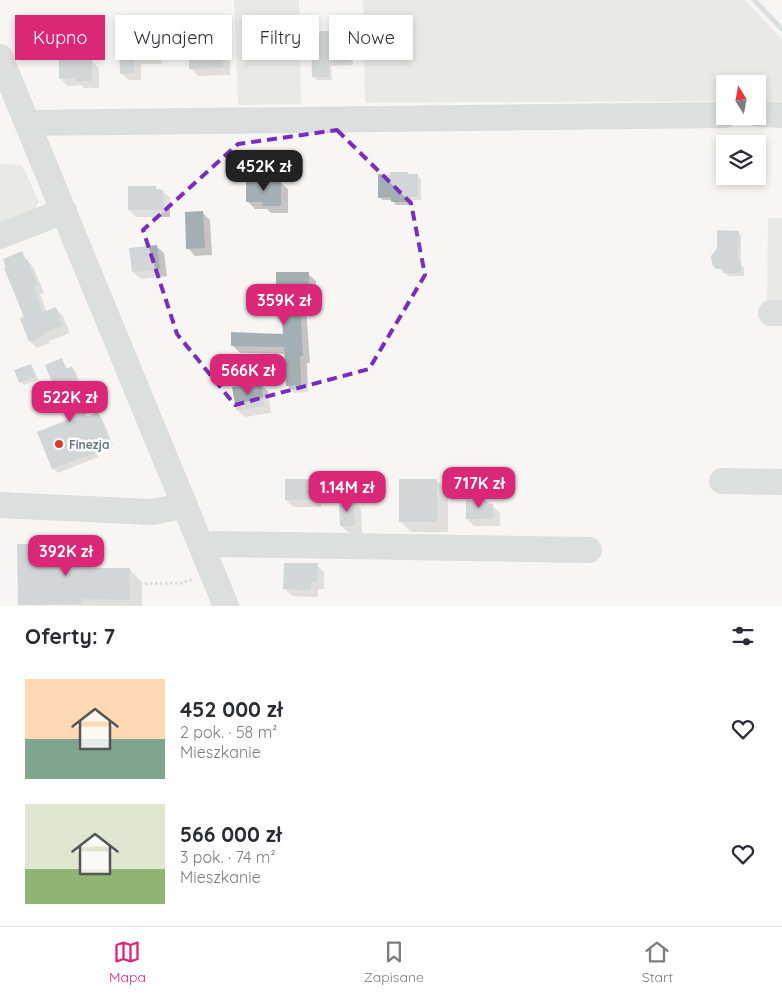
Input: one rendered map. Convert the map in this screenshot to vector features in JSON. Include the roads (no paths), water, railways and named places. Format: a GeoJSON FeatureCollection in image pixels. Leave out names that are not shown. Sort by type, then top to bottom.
{"type":"FeatureCollection","features":[{"type":"Feature","properties":{"kind":"street"},"geometry":{"type":"LineString","coordinates":[[0,56],[226,606]]}},
{"type":"Feature","properties":{"kind":"street"},"geometry":{"type":"LineString","coordinates":[[27,123],[716,114]]}},
{"type":"Feature","properties":{"kind":"street"},"geometry":{"type":"LineString","coordinates":[[766,114],[782,115]]}},
{"type":"Feature","properties":{"kind":"street"},"geometry":{"type":"LineString","coordinates":[[0,236],[64,211]]}},
{"type":"Feature","properties":{"kind":"street"},"geometry":{"type":"LineString","coordinates":[[722,481],[782,482]]}},
{"type":"Feature","properties":{"kind":"street"},"geometry":{"type":"LineString","coordinates":[[0,505],[152,512],[172,508],[184,503]]}},
{"type":"Feature","properties":{"kind":"street"},"geometry":{"type":"LineString","coordinates":[[202,547],[216,544],[589,550]]}},
{"type":"Feature","properties":{"kind":"waterway"},"geometry":{"type":"LineString","coordinates":[[754,0],[782,29]]}},
{"type":"Feature","properties":{"kind":"place","name":"Finezja"},"geometry":{"type":"Point","coordinates":[59,444]}}]}
